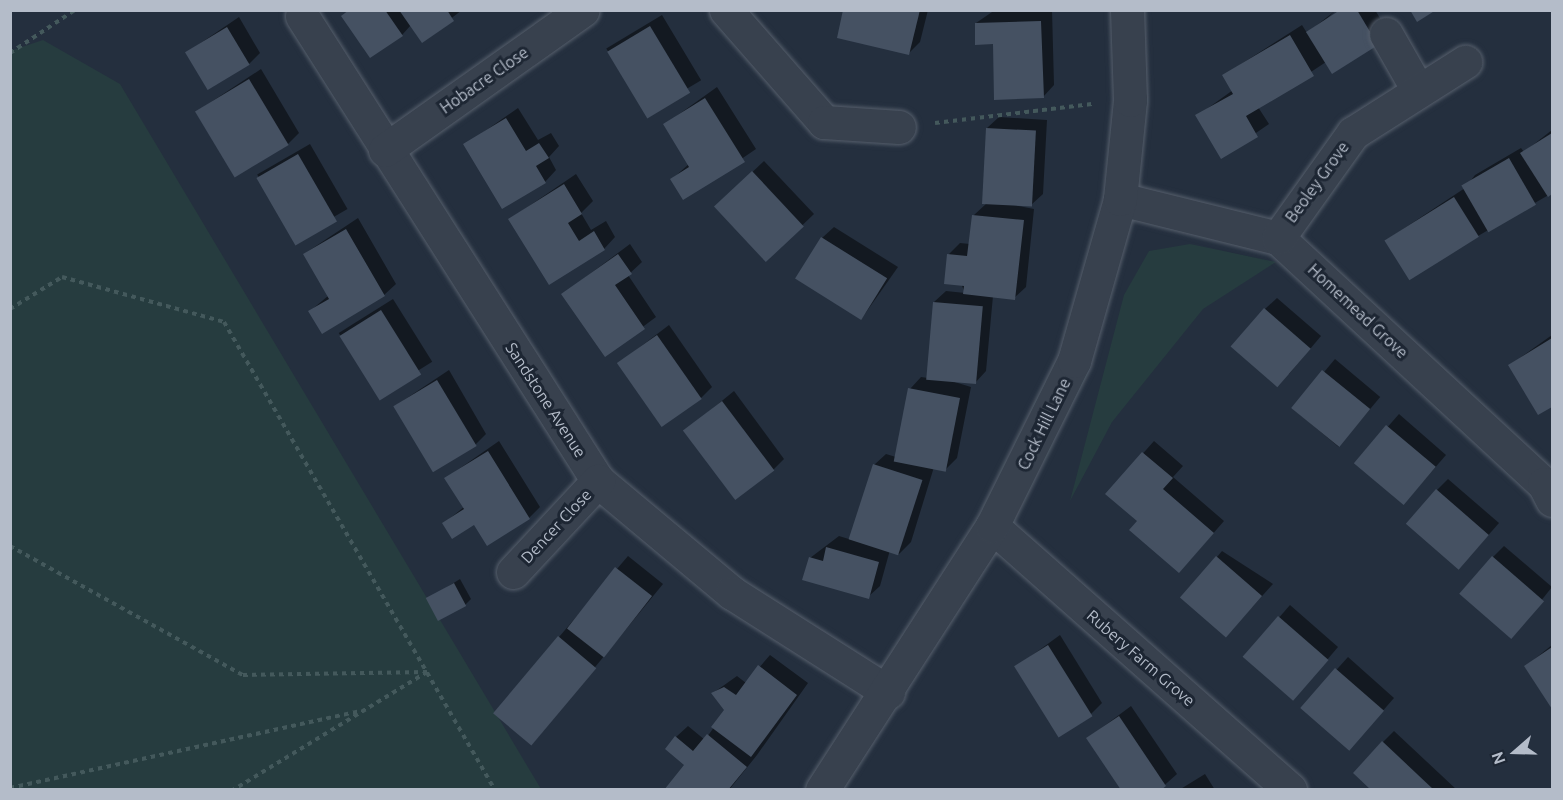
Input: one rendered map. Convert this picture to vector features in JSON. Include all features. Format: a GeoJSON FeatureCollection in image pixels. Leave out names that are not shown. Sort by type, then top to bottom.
{"type":"FeatureCollection","features":[{"type":"Feature","properties":{"kind":"street","name":"Hobacre Close"},"geometry":{"type":"LineString","coordinates":[[385,150],[583,10]]}},
{"type":"Feature","properties":{"kind":"street"},"geometry":{"type":"LineString","coordinates":[[726,10],[824,122],[899,127]]}},
{"type":"Feature","properties":{"kind":"street","name":"Cock Hill Lane"},"geometry":{"type":"LineString","coordinates":[[822,789],[888,692],[992,526],[1074,361],[1120,199],[1130,100],[1127,10]]}},
{"type":"Feature","properties":{"kind":"street","name":"Sandstone Avenue"},"geometry":{"type":"LineString","coordinates":[[302,16],[385,150],[598,481],[732,593],[888,692]]}},
{"type":"Feature","properties":{"kind":"street"},"geometry":{"type":"LineString","coordinates":[[1386,34],[1418,90]]}},
{"type":"Feature","properties":{"kind":"street","name":"Beoley Grove"},"geometry":{"type":"LineString","coordinates":[[1278,238],[1353,133],[1465,62]]}},
{"type":"Feature","properties":{"kind":"street","name":"Homemead Grove"},"geometry":{"type":"LineString","coordinates":[[1120,199],[1278,238],[1550,488]]}},
{"type":"Feature","properties":{"kind":"street","name":"Dencer Close"},"geometry":{"type":"LineString","coordinates":[[513,572],[598,481]]}},
{"type":"Feature","properties":{"kind":"street","name":"Rubery Farm Grove"},"geometry":{"type":"LineString","coordinates":[[992,526],[1290,789]]}},
{"type":"Feature","properties":{"kind":"path"},"geometry":{"type":"LineString","coordinates":[[10,53],[75,10]]}},
{"type":"Feature","properties":{"kind":"path"},"geometry":{"type":"LineString","coordinates":[[899,127],[1130,100]]}},
{"type":"Feature","properties":{"kind":"path"},"geometry":{"type":"LineString","coordinates":[[10,309],[62,277],[224,322],[495,789]]}},
{"type":"Feature","properties":{"kind":"path"},"geometry":{"type":"LineString","coordinates":[[10,546],[243,675],[427,672]]}},
{"type":"Feature","properties":{"kind":"path"},"geometry":{"type":"LineString","coordinates":[[233,789],[427,672]]}},
{"type":"Feature","properties":{"kind":"path"},"geometry":{"type":"LineString","coordinates":[[10,788],[364,711]]}},
{"type":"Feature","properties":{"kind":"green space"},"geometry":{"type":"Polygon","coordinates":[[[43,40],[120,84],[541,789],[11,789],[10,51],[43,40]]]}},
{"type":"Feature","properties":{"kind":"green space"},"geometry":{"type":"Polygon","coordinates":[[[1190,244],[1276,262],[1203,309],[1112,422],[1070,501],[1124,295],[1149,251],[1190,244]]]}},
{"type":"Feature","properties":{"kind":"building"},"geometry":{"type":"Polygon","coordinates":[[[349,10],[385,10],[403,36],[370,58],[341,16],[349,10]]]}},
{"type":"Feature","properties":{"kind":"building"},"geometry":{"type":"Polygon","coordinates":[[[399,10],[447,10],[454,21],[422,43],[399,10]]]}},
{"type":"Feature","properties":{"kind":"building"},"geometry":{"type":"Polygon","coordinates":[[[843,10],[920,10],[909,55],[837,38],[843,10]]]}},
{"type":"Feature","properties":{"kind":"building"},"geometry":{"type":"Polygon","coordinates":[[[1340,10],[1357,10],[1378,45],[1332,74],[1306,32],[1340,10]]]}},
{"type":"Feature","properties":{"kind":"building"},"geometry":{"type":"Polygon","coordinates":[[[1410,10],[1436,10],[1417,22],[1410,10]]]}},
{"type":"Feature","properties":{"kind":"building"},"geometry":{"type":"Polygon","coordinates":[[[1041,21],[1044,98],[994,100],[993,44],[975,45],[975,23],[1041,21]]]}},
{"type":"Feature","properties":{"kind":"building"},"geometry":{"type":"Polygon","coordinates":[[[650,26],[690,93],[647,119],[607,52],[650,26]]]}},
{"type":"Feature","properties":{"kind":"building"},"geometry":{"type":"Polygon","coordinates":[[[227,27],[250,65],[208,90],[185,52],[227,27]]]}},
{"type":"Feature","properties":{"kind":"building"},"geometry":{"type":"Polygon","coordinates":[[[1290,35],[1314,76],[1246,116],[1258,137],[1221,159],[1195,115],[1233,94],[1222,75],[1290,35]]]}},
{"type":"Feature","properties":{"kind":"building"},"geometry":{"type":"Polygon","coordinates":[[[249,79],[289,145],[235,177],[195,111],[249,79]]]}},
{"type":"Feature","properties":{"kind":"building"},"geometry":{"type":"Polygon","coordinates":[[[705,98],[745,162],[683,200],[670,179],[689,167],[663,124],[705,98]]]}},
{"type":"Feature","properties":{"kind":"building"},"geometry":{"type":"Polygon","coordinates":[[[506,118],[526,151],[539,143],[549,158],[536,166],[546,183],[502,209],[463,144],[506,118]]]}},
{"type":"Feature","properties":{"kind":"building"},"geometry":{"type":"Polygon","coordinates":[[[986,128],[1036,131],[1032,207],[982,204],[986,128]]]}},
{"type":"Feature","properties":{"kind":"building"},"geometry":{"type":"Polygon","coordinates":[[[1552,133],[1552,194],[1548,197],[1520,153],[1552,133]]]}},
{"type":"Feature","properties":{"kind":"building"},"geometry":{"type":"Polygon","coordinates":[[[298,154],[337,222],[295,246],[256,178],[298,154]]]}},
{"type":"Feature","properties":{"kind":"building"},"geometry":{"type":"Polygon","coordinates":[[[1509,158],[1536,205],[1488,232],[1461,186],[1509,158]]]}},
{"type":"Feature","properties":{"kind":"building"},"geometry":{"type":"Polygon","coordinates":[[[752,171],[804,227],[766,262],[714,206],[752,171]]]}},
{"type":"Feature","properties":{"kind":"building"},"geometry":{"type":"Polygon","coordinates":[[[564,184],[582,214],[568,223],[579,241],[594,231],[605,250],[549,285],[508,219],[564,184]]]}},
{"type":"Feature","properties":{"kind":"building"},"geometry":{"type":"Polygon","coordinates":[[[1454,197],[1479,237],[1409,280],[1384,240],[1454,197]]]}},
{"type":"Feature","properties":{"kind":"building"},"geometry":{"type":"Polygon","coordinates":[[[972,215],[1024,220],[1015,300],[963,294],[964,286],[944,284],[947,254],[967,256],[972,215]]]}},
{"type":"Feature","properties":{"kind":"building"},"geometry":{"type":"Polygon","coordinates":[[[346,229],[385,296],[322,334],[308,311],[329,299],[303,254],[346,229]]]}},
{"type":"Feature","properties":{"kind":"building"},"geometry":{"type":"Polygon","coordinates":[[[821,237],[887,278],[861,320],[795,279],[821,237]]]}},
{"type":"Feature","properties":{"kind":"building"},"geometry":{"type":"Polygon","coordinates":[[[618,254],[632,274],[615,285],[645,329],[605,357],[561,294],[618,254]]]}},
{"type":"Feature","properties":{"kind":"building"},"geometry":{"type":"Polygon","coordinates":[[[933,302],[983,306],[976,384],[926,380],[933,302]]]}},
{"type":"Feature","properties":{"kind":"building"},"geometry":{"type":"Polygon","coordinates":[[[1264,308],[1311,349],[1277,387],[1231,346],[1264,308]]]}},
{"type":"Feature","properties":{"kind":"building"},"geometry":{"type":"Polygon","coordinates":[[[381,310],[421,374],[380,400],[339,336],[381,310]]]}},
{"type":"Feature","properties":{"kind":"building"},"geometry":{"type":"Polygon","coordinates":[[[657,335],[702,399],[662,427],[617,363],[657,335]]]}},
{"type":"Feature","properties":{"kind":"building"},"geometry":{"type":"Polygon","coordinates":[[[1552,338],[1552,407],[1538,415],[1508,365],[1552,338]]]}},
{"type":"Feature","properties":{"kind":"building"},"geometry":{"type":"Polygon","coordinates":[[[1322,370],[1370,409],[1339,447],[1291,408],[1322,370]]]}},
{"type":"Feature","properties":{"kind":"building"},"geometry":{"type":"Polygon","coordinates":[[[437,380],[477,446],[433,472],[393,406],[437,380]]]}},
{"type":"Feature","properties":{"kind":"building"},"geometry":{"type":"Polygon","coordinates":[[[908,388],[960,398],[946,472],[894,462],[908,388]]]}},
{"type":"Feature","properties":{"kind":"building"},"geometry":{"type":"Polygon","coordinates":[[[722,401],[774,470],[735,500],[683,430],[722,401]]]}},
{"type":"Feature","properties":{"kind":"building"},"geometry":{"type":"Polygon","coordinates":[[[1386,425],[1436,467],[1404,505],[1354,463],[1386,425]]]}},
{"type":"Feature","properties":{"kind":"building"},"geometry":{"type":"Polygon","coordinates":[[[488,451],[530,519],[487,546],[474,525],[452,539],[442,523],[464,509],[444,478],[488,451]]]}},
{"type":"Feature","properties":{"kind":"building"},"geometry":{"type":"Polygon","coordinates":[[[1142,452],[1173,478],[1163,489],[1214,533],[1179,573],[1129,530],[1137,521],[1105,494],[1142,452]]]}},
{"type":"Feature","properties":{"kind":"building"},"geometry":{"type":"Polygon","coordinates":[[[873,464],[922,480],[898,555],[849,539],[873,464]]]}},
{"type":"Feature","properties":{"kind":"building"},"geometry":{"type":"Polygon","coordinates":[[[1436,489],[1489,535],[1459,570],[1406,524],[1436,489]]]}},
{"type":"Feature","properties":{"kind":"building"},"geometry":{"type":"Polygon","coordinates":[[[826,547],[879,562],[869,599],[802,580],[809,557],[823,561],[826,547]]]}},
{"type":"Feature","properties":{"kind":"building"},"geometry":{"type":"Polygon","coordinates":[[[1216,556],[1262,596],[1226,638],[1180,598],[1216,556]]]}},
{"type":"Feature","properties":{"kind":"building"},"geometry":{"type":"Polygon","coordinates":[[[1492,556],[1544,601],[1511,639],[1459,594],[1492,556]]]}},
{"type":"Feature","properties":{"kind":"building"},"geometry":{"type":"Polygon","coordinates":[[[615,567],[652,596],[604,657],[567,628],[615,567]]]}},
{"type":"Feature","properties":{"kind":"building"},"geometry":{"type":"Polygon","coordinates":[[[454,583],[466,606],[438,621],[426,598],[454,583]]]}},
{"type":"Feature","properties":{"kind":"building"},"geometry":{"type":"Polygon","coordinates":[[[1278,616],[1329,660],[1293,701],[1243,657],[1278,616]]]}},
{"type":"Feature","properties":{"kind":"building"},"geometry":{"type":"Polygon","coordinates":[[[558,636],[596,668],[531,746],[493,713],[558,636]]]}},
{"type":"Feature","properties":{"kind":"building"},"geometry":{"type":"Polygon","coordinates":[[[1048,645],[1093,716],[1059,737],[1014,666],[1048,645]]]}},
{"type":"Feature","properties":{"kind":"building"},"geometry":{"type":"Polygon","coordinates":[[[1552,647],[1552,709],[1524,666],[1552,647]]]}},
{"type":"Feature","properties":{"kind":"building"},"geometry":{"type":"Polygon","coordinates":[[[758,665],[797,695],[751,757],[711,727],[724,710],[711,693],[724,687],[736,695],[758,665]]]}},
{"type":"Feature","properties":{"kind":"building"},"geometry":{"type":"Polygon","coordinates":[[[1335,668],[1384,711],[1349,751],[1300,708],[1335,668]]]}},
{"type":"Feature","properties":{"kind":"building"},"geometry":{"type":"Polygon","coordinates":[[[1119,716],[1166,786],[1161,790],[1121,790],[1086,738],[1119,716]]]}},
{"type":"Feature","properties":{"kind":"building"},"geometry":{"type":"Polygon","coordinates":[[[707,734],[747,767],[728,790],[664,790],[684,765],[665,749],[675,736],[693,751],[707,734]]]}},
{"type":"Feature","properties":{"kind":"building"},"geometry":{"type":"Polygon","coordinates":[[[1382,741],[1434,790],[1371,790],[1353,773],[1382,741]]]}}]}
